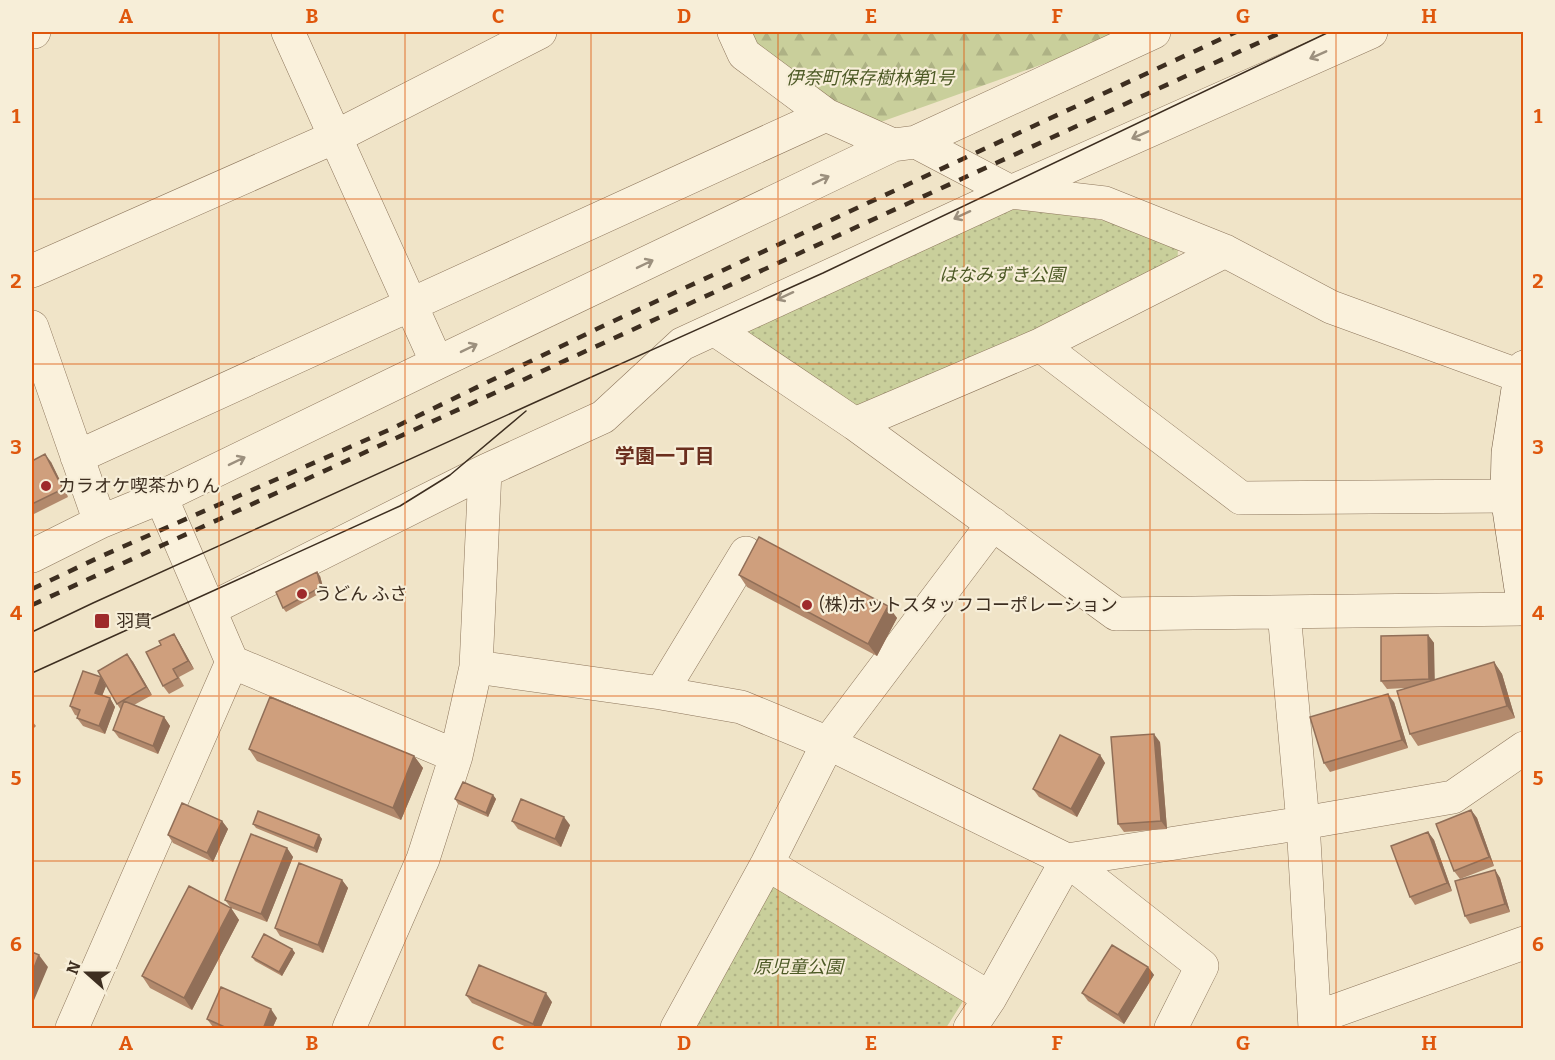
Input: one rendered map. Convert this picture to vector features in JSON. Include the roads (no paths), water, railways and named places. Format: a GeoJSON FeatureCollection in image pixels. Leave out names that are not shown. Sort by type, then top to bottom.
{"type":"FeatureCollection","features":[{"type":"Feature","properties":{"kind":"street"},"geometry":{"type":"LineString","coordinates":[[288,32],[437,363]]}},
{"type":"Feature","properties":{"kind":"street"},"geometry":{"type":"LineString","coordinates":[[32,271],[335,137],[540,32]]}},
{"type":"Feature","properties":{"kind":"street"},"geometry":{"type":"LineString","coordinates":[[714,329],[855,424],[1116,614],[1524,609],[1507,496],[1508,453],[1522,372],[1331,307],[1225,251],[1105,203],[1011,192],[905,144],[826,115],[744,54],[734,32]]}},
{"type":"Feature","properties":{"kind":"street"},"geometry":{"type":"LineString","coordinates":[[32,556],[100,522],[161,498],[437,363],[905,144],[1154,32]]}},
{"type":"Feature","properties":{"kind":"street"},"geometry":{"type":"LineString","coordinates":[[210,609],[485,471],[603,417],[682,344],[1011,192],[1371,32]]}},
{"type":"Feature","properties":{"kind":"street"},"geometry":{"type":"LineString","coordinates":[[77,458],[826,115]]}},
{"type":"Feature","properties":{"kind":"street"},"geometry":{"type":"LineString","coordinates":[[855,424],[1040,345],[1225,251]]}},
{"type":"Feature","properties":{"kind":"street"},"geometry":{"type":"LineString","coordinates":[[32,327],[100,522]]}},
{"type":"Feature","properties":{"kind":"street"},"geometry":{"type":"LineString","coordinates":[[1040,345],[1241,498],[1507,496]]}},
{"type":"Feature","properties":{"kind":"street"},"geometry":{"type":"LineString","coordinates":[[349,1029],[423,859],[456,756],[476,667],[485,471]]}},
{"type":"Feature","properties":{"kind":"street"},"geometry":{"type":"LineString","coordinates":[[161,498],[232,662],[456,756]]}},
{"type":"Feature","properties":{"kind":"street"},"geometry":{"type":"LineString","coordinates":[[677,1029],[767,864],[828,743],[993,524]]}},
{"type":"Feature","properties":{"kind":"street"},"geometry":{"type":"LineString","coordinates":[[661,693],[746,553]]}},
{"type":"Feature","properties":{"kind":"street"},"geometry":{"type":"LineString","coordinates":[[1284,612],[1303,823],[1315,1023],[1524,943]]}},
{"type":"Feature","properties":{"kind":"street"},"geometry":{"type":"LineString","coordinates":[[72,1029],[232,662]]}},
{"type":"Feature","properties":{"kind":"street"},"geometry":{"type":"LineString","coordinates":[[476,667],[661,693],[741,707],[828,743],[1067,860],[1202,966],[1171,1029]]}},
{"type":"Feature","properties":{"kind":"street"},"geometry":{"type":"LineString","coordinates":[[1067,860],[1453,797],[1524,748]]}},
{"type":"Feature","properties":{"kind":"street"},"geometry":{"type":"LineString","coordinates":[[970,1029],[990,998],[1067,860]]}},
{"type":"Feature","properties":{"kind":"street"},"geometry":{"type":"LineString","coordinates":[[767,864],[990,998]]}},
{"type":"Feature","properties":{"kind":"tram line"},"geometry":{"type":"LineString","coordinates":[[32,632],[823,273],[1329,32]]}},
{"type":"Feature","properties":{"kind":"tram line"},"geometry":{"type":"LineString","coordinates":[[32,673],[400,506],[450,475],[526,411]]}},
{"type":"Feature","properties":{"kind":"railway"},"geometry":{"type":"LineString","coordinates":[[32,589],[391,429],[603,326],[1236,32]]}},
{"type":"Feature","properties":{"kind":"railway"},"geometry":{"type":"LineString","coordinates":[[32,605],[1282,32]]}},
{"type":"Feature","properties":{"kind":"place","name":"カラオケ喫茶かりん"},"geometry":{"type":"Point","coordinates":[46,486]}},
{"type":"Feature","properties":{"kind":"place","name":"うどん ふさ"},"geometry":{"type":"Point","coordinates":[302,594]}},
{"type":"Feature","properties":{"kind":"place","name":"(株)ホットスタッフコーポレーション"},"geometry":{"type":"Point","coordinates":[807,605]}},
{"type":"Feature","properties":{"kind":"place","name":"羽貫"},"geometry":{"type":"Point","coordinates":[102,621]}},
{"type":"Feature","properties":{"kind":"district","name":"学園一丁目"},"geometry":{"type":"Point","coordinates":[665,456]}},
{"type":"Feature","properties":{"kind":"park label","name":"伊奈町保存樹林第1号"},"geometry":{"type":"Point","coordinates":[870,78]}},
{"type":"Feature","properties":{"kind":"park label","name":"はなみずき公園"},"geometry":{"type":"Point","coordinates":[1002,275]}},
{"type":"Feature","properties":{"kind":"park label","name":"原児童公園"},"geometry":{"type":"Point","coordinates":[798,967]}}]}
